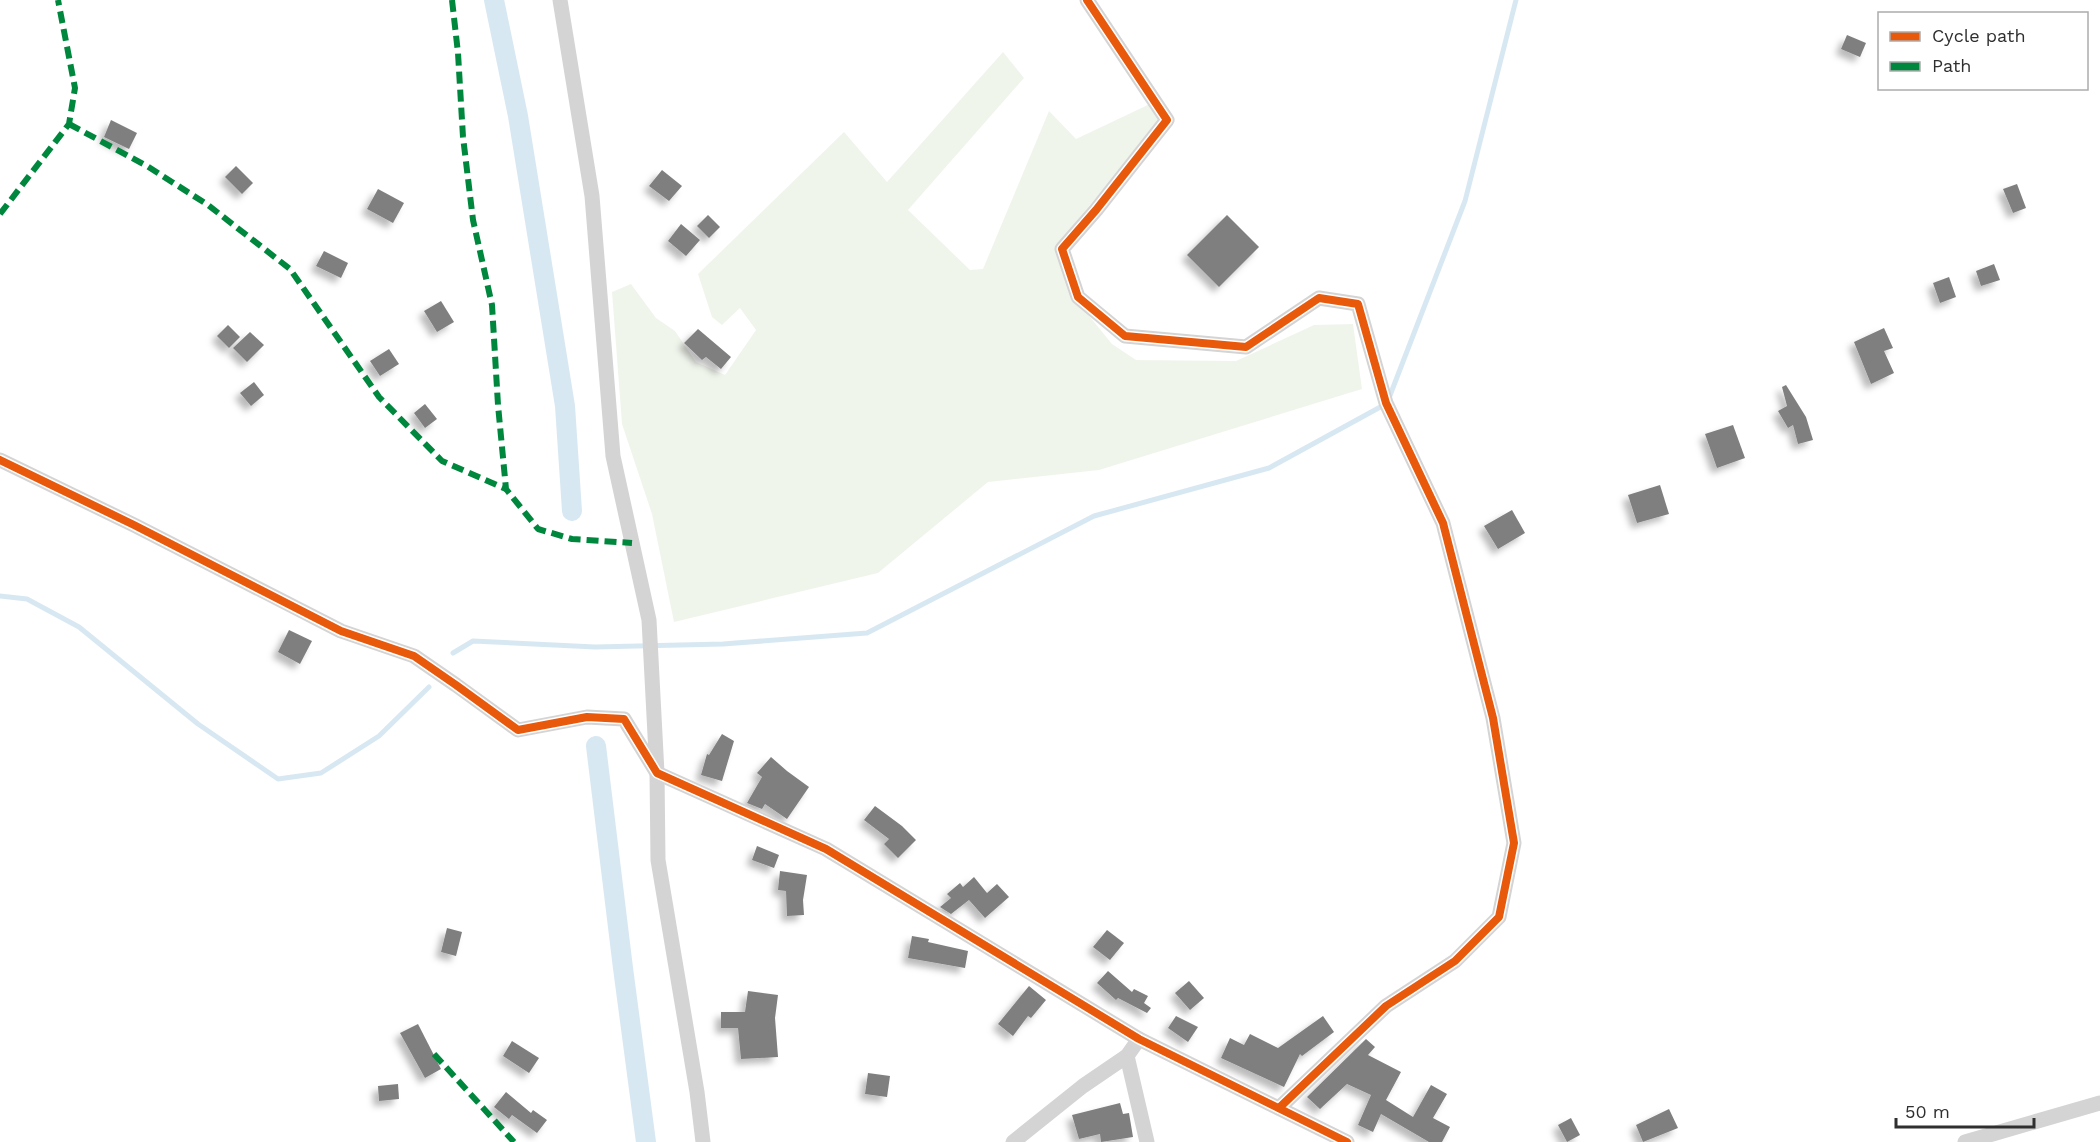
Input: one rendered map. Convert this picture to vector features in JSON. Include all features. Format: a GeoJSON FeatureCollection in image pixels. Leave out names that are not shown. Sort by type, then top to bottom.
{"type":"FeatureCollection","features":[{"type":"Feature","properties":{"kind":"street"},"geometry":{"type":"LineString","coordinates":[[560,0],[592,196],[613,456],[650,620],[657,773],[658,860],[703,1142]]}},
{"type":"Feature","properties":{"kind":"street"},"geometry":{"type":"LineString","coordinates":[[1087,0],[1167,120],[1062,249],[1078,297],[1125,336],[1246,347],[1319,298],[1358,304],[1386,403],[1443,523],[1493,718],[1514,843],[1499,917],[1455,961],[1386,1006],[1279,1108]]}},
{"type":"Feature","properties":{"kind":"street"},"geometry":{"type":"LineString","coordinates":[[0,460],[134,525],[341,631],[414,656],[518,730],[587,717],[624,719],[657,773],[826,849],[1139,1039],[1347,1142]]}},
{"type":"Feature","properties":{"kind":"street"},"geometry":{"type":"LineString","coordinates":[[1013,1142],[1083,1086],[1127,1056],[1139,1039]]}},
{"type":"Feature","properties":{"kind":"street"},"geometry":{"type":"LineString","coordinates":[[1127,1056],[1147,1142]]}},
{"type":"Feature","properties":{"kind":"street"},"geometry":{"type":"LineString","coordinates":[[1965,1142],[2100,1103]]}},
{"type":"Feature","properties":{"kind":"shaded area"},"geometry":{"type":"Polygon","coordinates":[[[1003,52],[1024,78],[908,210],[970,270],[983,269],[1049,111],[1076,139],[1152,103],[1160,121],[1055,247],[1073,296],[1112,344],[1136,360],[1236,361],[1314,325],[1353,324],[1362,389],[1099,470],[988,482],[878,573],[674,622],[652,514],[622,424],[612,292],[631,284],[656,318],[675,331],[696,362],[725,375],[756,330],[740,308],[722,325],[712,317],[698,274],[844,132],[887,182],[1003,52]]]}},
{"type":"Feature","properties":{"kind":"building"},"geometry":{"type":"Polygon","coordinates":[[[1847,35],[1866,43],[1860,57],[1841,49],[1847,35]]]}},
{"type":"Feature","properties":{"kind":"building"},"geometry":{"type":"Polygon","coordinates":[[[111,120],[137,133],[129,149],[104,137],[111,120]]]}},
{"type":"Feature","properties":{"kind":"building"},"geometry":{"type":"Polygon","coordinates":[[[236,166],[253,183],[242,194],[225,177],[236,166]]]}},
{"type":"Feature","properties":{"kind":"building"},"geometry":{"type":"Polygon","coordinates":[[[662,170],[682,186],[669,201],[649,186],[662,170]]]}},
{"type":"Feature","properties":{"kind":"building"},"geometry":{"type":"Polygon","coordinates":[[[2017,184],[2026,208],[2013,213],[2003,189],[2017,184]]]}},
{"type":"Feature","properties":{"kind":"building"},"geometry":{"type":"Polygon","coordinates":[[[378,189],[404,203],[393,223],[367,209],[378,189]]]}},
{"type":"Feature","properties":{"kind":"building"},"geometry":{"type":"Polygon","coordinates":[[[708,215],[720,227],[709,238],[697,226],[708,215]]]}},
{"type":"Feature","properties":{"kind":"building"},"geometry":{"type":"Polygon","coordinates":[[[1227,215],[1259,247],[1219,287],[1187,255],[1227,215]]]}},
{"type":"Feature","properties":{"kind":"building"},"geometry":{"type":"Polygon","coordinates":[[[681,224],[700,240],[686,256],[668,241],[681,224]]]}},
{"type":"Feature","properties":{"kind":"building"},"geometry":{"type":"Polygon","coordinates":[[[324,251],[348,263],[341,278],[316,266],[324,251]]]}},
{"type":"Feature","properties":{"kind":"building"},"geometry":{"type":"Polygon","coordinates":[[[1994,264],[2000,280],[1981,286],[1976,271],[1994,264]]]}},
{"type":"Feature","properties":{"kind":"building"},"geometry":{"type":"Polygon","coordinates":[[[1949,277],[1956,297],[1940,303],[1933,283],[1949,277]]]}},
{"type":"Feature","properties":{"kind":"building"},"geometry":{"type":"Polygon","coordinates":[[[441,301],[454,322],[437,332],[424,311],[441,301]]]}},
{"type":"Feature","properties":{"kind":"building"},"geometry":{"type":"Polygon","coordinates":[[[228,325],[240,337],[229,348],[217,336],[228,325]]]}},
{"type":"Feature","properties":{"kind":"building"},"geometry":{"type":"Polygon","coordinates":[[[1884,328],[1893,348],[1884,351],[1894,373],[1871,384],[1854,342],[1884,328]]]}},
{"type":"Feature","properties":{"kind":"building"},"geometry":{"type":"Polygon","coordinates":[[[698,329],[731,357],[721,369],[706,357],[702,360],[684,343],[698,329]]]}},
{"type":"Feature","properties":{"kind":"building"},"geometry":{"type":"Polygon","coordinates":[[[250,332],[264,345],[247,362],[233,348],[250,332]]]}},
{"type":"Feature","properties":{"kind":"building"},"geometry":{"type":"Polygon","coordinates":[[[389,349],[399,364],[380,376],[370,361],[389,349]]]}},
{"type":"Feature","properties":{"kind":"building"},"geometry":{"type":"Polygon","coordinates":[[[254,382],[264,395],[251,406],[240,393],[254,382]]]}},
{"type":"Feature","properties":{"kind":"building"},"geometry":{"type":"Polygon","coordinates":[[[1786,385],[1806,417],[1813,440],[1798,444],[1793,425],[1788,428],[1778,411],[1787,406],[1782,387],[1786,385]]]}},
{"type":"Feature","properties":{"kind":"building"},"geometry":{"type":"Polygon","coordinates":[[[425,404],[437,419],[425,428],[414,413],[425,404]]]}},
{"type":"Feature","properties":{"kind":"building"},"geometry":{"type":"Polygon","coordinates":[[[1733,425],[1745,458],[1717,468],[1705,434],[1733,425]]]}},
{"type":"Feature","properties":{"kind":"building"},"geometry":{"type":"Polygon","coordinates":[[[1660,485],[1669,514],[1637,523],[1628,495],[1660,485]]]}},
{"type":"Feature","properties":{"kind":"building"},"geometry":{"type":"Polygon","coordinates":[[[1512,510],[1525,533],[1498,549],[1484,526],[1512,510]]]}},
{"type":"Feature","properties":{"kind":"building"},"geometry":{"type":"Polygon","coordinates":[[[289,630],[312,641],[300,664],[278,652],[289,630]]]}},
{"type":"Feature","properties":{"kind":"building"},"geometry":{"type":"Polygon","coordinates":[[[722,734],[734,741],[722,781],[701,775],[707,754],[709,755],[722,734]]]}},
{"type":"Feature","properties":{"kind":"building"},"geometry":{"type":"Polygon","coordinates":[[[771,757],[809,787],[787,819],[765,804],[762,809],[747,803],[762,777],[757,773],[771,757]]]}},
{"type":"Feature","properties":{"kind":"building"},"geometry":{"type":"Polygon","coordinates":[[[875,806],[902,826],[916,840],[898,858],[884,844],[889,839],[864,820],[875,806]]]}},
{"type":"Feature","properties":{"kind":"building"},"geometry":{"type":"Polygon","coordinates":[[[757,846],[779,855],[774,868],[752,860],[757,846]]]}},
{"type":"Feature","properties":{"kind":"building"},"geometry":{"type":"Polygon","coordinates":[[[780,871],[807,875],[803,900],[804,915],[787,916],[786,891],[778,890],[780,871]]]}},
{"type":"Feature","properties":{"kind":"building"},"geometry":{"type":"Polygon","coordinates":[[[974,877],[987,893],[997,884],[1009,897],[985,918],[969,900],[951,914],[940,907],[951,898],[947,894],[960,883],[963,887],[974,877]]]}},
{"type":"Feature","properties":{"kind":"building"},"geometry":{"type":"Polygon","coordinates":[[[447,928],[462,932],[456,956],[441,952],[447,928]]]}},
{"type":"Feature","properties":{"kind":"building"},"geometry":{"type":"Polygon","coordinates":[[[1107,930],[1124,943],[1110,960],[1093,947],[1107,930]]]}},
{"type":"Feature","properties":{"kind":"building"},"geometry":{"type":"Polygon","coordinates":[[[912,936],[968,951],[965,968],[908,958],[912,936]]]}},
{"type":"Feature","properties":{"kind":"building"},"geometry":{"type":"Polygon","coordinates":[[[1108,971],[1132,992],[1134,989],[1148,996],[1144,1003],[1151,1008],[1147,1013],[1118,998],[1116,1000],[1097,983],[1108,971]]]}},
{"type":"Feature","properties":{"kind":"building"},"geometry":{"type":"Polygon","coordinates":[[[1189,981],[1204,998],[1190,1010],[1175,993],[1189,981]]]}},
{"type":"Feature","properties":{"kind":"building"},"geometry":{"type":"Polygon","coordinates":[[[1029,986],[1046,1000],[1031,1018],[1028,1016],[1013,1036],[998,1024],[1029,986]]]}},
{"type":"Feature","properties":{"kind":"building"},"geometry":{"type":"Polygon","coordinates":[[[748,991],[778,995],[775,1018],[778,1057],[741,1059],[738,1028],[721,1028],[721,1012],[745,1012],[748,991]]]}},
{"type":"Feature","properties":{"kind":"building"},"geometry":{"type":"Polygon","coordinates":[[[1176,1016],[1198,1027],[1188,1042],[1168,1028],[1176,1016]]]}},
{"type":"Feature","properties":{"kind":"building"},"geometry":{"type":"Polygon","coordinates":[[[1323,1016],[1334,1032],[1302,1056],[1300,1054],[1284,1087],[1221,1058],[1230,1038],[1244,1045],[1250,1034],[1278,1048],[1323,1016]]]}},
{"type":"Feature","properties":{"kind":"building"},"geometry":{"type":"Polygon","coordinates":[[[418,1024],[441,1069],[425,1078],[400,1033],[418,1024]]]}},
{"type":"Feature","properties":{"kind":"building"},"geometry":{"type":"Polygon","coordinates":[[[1366,1039],[1375,1047],[1368,1055],[1401,1072],[1386,1100],[1413,1117],[1431,1085],[1447,1094],[1433,1118],[1450,1127],[1442,1142],[1429,1142],[1381,1114],[1373,1132],[1358,1125],[1371,1095],[1347,1084],[1320,1109],[1307,1097],[1366,1039]]]}},
{"type":"Feature","properties":{"kind":"building"},"geometry":{"type":"Polygon","coordinates":[[[512,1041],[539,1058],[529,1073],[503,1056],[512,1041]]]}},
{"type":"Feature","properties":{"kind":"building"},"geometry":{"type":"Polygon","coordinates":[[[868,1073],[890,1076],[887,1097],[865,1094],[868,1073]]]}},
{"type":"Feature","properties":{"kind":"building"},"geometry":{"type":"Polygon","coordinates":[[[398,1084],[399,1099],[379,1101],[378,1086],[398,1084]]]}},
{"type":"Feature","properties":{"kind":"building"},"geometry":{"type":"Polygon","coordinates":[[[506,1092],[531,1113],[533,1110],[547,1120],[537,1133],[512,1115],[509,1119],[494,1107],[506,1092]]]}},
{"type":"Feature","properties":{"kind":"building"},"geometry":{"type":"Polygon","coordinates":[[[1120,1103],[1123,1114],[1129,1113],[1133,1137],[1101,1142],[1100,1134],[1079,1139],[1072,1115],[1120,1103]]]}},
{"type":"Feature","properties":{"kind":"building"},"geometry":{"type":"Polygon","coordinates":[[[1669,1109],[1678,1128],[1643,1142],[1636,1125],[1669,1109]]]}},
{"type":"Feature","properties":{"kind":"building"},"geometry":{"type":"Polygon","coordinates":[[[1571,1118],[1580,1135],[1567,1142],[1558,1125],[1571,1118]]]}},
{"type":"Feature","properties":{"kind":"waterway"},"geometry":{"type":"LineString","coordinates":[[494,0],[518,116],[565,406],[572,511]]}},
{"type":"Feature","properties":{"kind":"waterway"},"geometry":{"type":"LineString","coordinates":[[1389,398],[1465,201],[1516,0]]}},
{"type":"Feature","properties":{"kind":"waterway"},"geometry":{"type":"LineString","coordinates":[[453,653],[473,641],[595,647],[723,644],[867,633],[1094,516],[1269,468],[1384,405]]}},
{"type":"Feature","properties":{"kind":"waterway"},"geometry":{"type":"LineString","coordinates":[[0,596],[27,599],[79,627],[198,724],[278,779],[321,773],[379,736],[429,687]]}},
{"type":"Feature","properties":{"kind":"waterway"},"geometry":{"type":"LineString","coordinates":[[596,746],[646,1142]]}},
{"type":"Feature","properties":{"kind":"marked path"},"geometry":{"type":"LineString","coordinates":[[0,214],[69,124],[75,88],[58,0]]}},
{"type":"Feature","properties":{"kind":"marked path"},"geometry":{"type":"LineString","coordinates":[[452,0],[463,137],[473,220],[492,305],[506,489],[538,529],[572,539],[632,543]]}},
{"type":"Feature","properties":{"kind":"marked path"},"geometry":{"type":"LineString","coordinates":[[69,124],[147,166],[208,205],[290,269],[379,397],[442,461],[506,489]]}},
{"type":"Feature","properties":{"kind":"marked path"},"geometry":{"type":"LineString","coordinates":[[434,1054],[514,1142]]}},
{"type":"Feature","properties":{"kind":"cycle path"},"geometry":{"type":"LineString","coordinates":[[1087,0],[1167,120],[1062,249],[1078,297],[1125,336],[1246,347],[1319,298],[1358,304],[1386,403],[1443,523],[1493,718],[1514,843],[1499,917],[1455,961],[1386,1006],[1279,1108]]}},
{"type":"Feature","properties":{"kind":"cycle path"},"geometry":{"type":"LineString","coordinates":[[0,460],[134,525],[341,631],[414,656],[518,730],[587,717],[624,719],[657,773],[826,849],[1139,1039],[1347,1142]]}}]}
